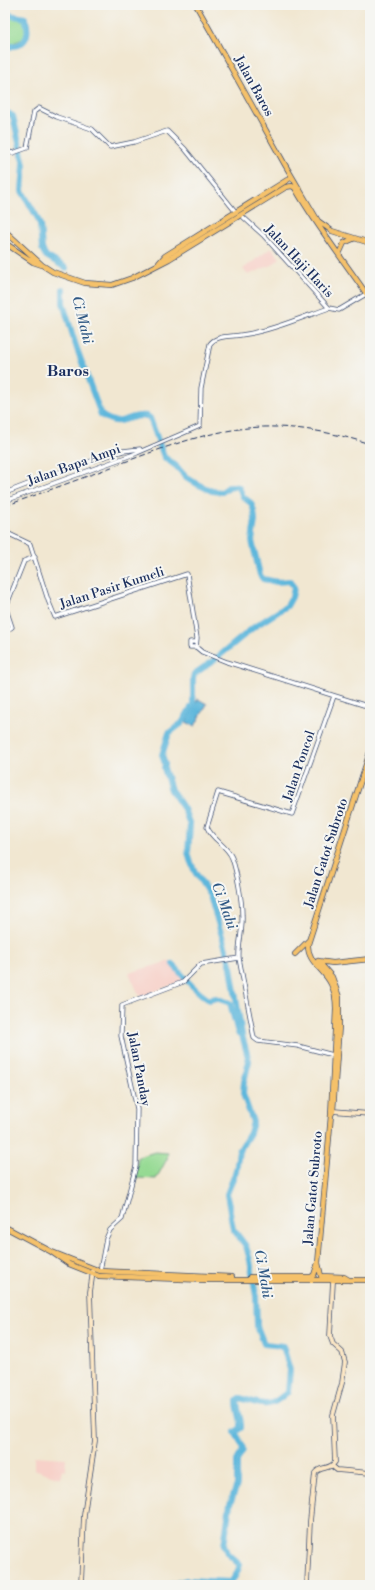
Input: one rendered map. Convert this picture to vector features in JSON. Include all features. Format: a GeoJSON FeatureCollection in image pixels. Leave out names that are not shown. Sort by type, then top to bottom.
{"type":"FeatureCollection","features":[{"type":"Feature","properties":{"kind":"main road","name":"Jalan Baros"},"geometry":{"type":"LineString","coordinates":[[196,5],[318,221],[332,231],[353,239],[370,243]]}},
{"type":"Feature","properties":{"kind":"main road"},"geometry":{"type":"LineString","coordinates":[[279,191],[292,177]]}},
{"type":"Feature","properties":{"kind":"main road"},"geometry":{"type":"LineString","coordinates":[[159,263],[165,256],[235,211],[292,177]]}},
{"type":"Feature","properties":{"kind":"main road"},"geometry":{"type":"LineString","coordinates":[[7,232],[9,239],[5,242],[33,262],[65,277],[100,285],[123,282],[159,263],[170,259],[288,186],[295,188],[312,218],[328,238],[370,299]]}},
{"type":"Feature","properties":{"kind":"main road"},"geometry":{"type":"LineString","coordinates":[[328,238],[328,234],[332,231]]}},
{"type":"Feature","properties":{"kind":"main road"},"geometry":{"type":"LineString","coordinates":[[7,232],[42,265]]}},
{"type":"Feature","properties":{"kind":"main road"},"geometry":{"type":"LineString","coordinates":[[339,254],[344,243],[353,239]]}},
{"type":"Feature","properties":{"kind":"main road","name":"Jalan Gatot Subroto"},"geometry":{"type":"LineString","coordinates":[[318,1263],[332,1113],[334,1057],[337,1031],[336,999],[327,975],[308,954],[310,938],[370,752]]}},
{"type":"Feature","properties":{"kind":"main road"},"geometry":{"type":"LineString","coordinates":[[295,954],[310,938]]}},
{"type":"Feature","properties":{"kind":"main road"},"geometry":{"type":"LineString","coordinates":[[315,960],[338,962],[370,959]]}},
{"type":"Feature","properties":{"kind":"main road"},"geometry":{"type":"LineString","coordinates":[[327,975],[332,966],[338,962]]}},
{"type":"Feature","properties":{"kind":"main road"},"geometry":{"type":"LineString","coordinates":[[332,1113],[370,1114]]}},
{"type":"Feature","properties":{"kind":"main road"},"geometry":{"type":"LineString","coordinates":[[5,1227],[52,1252],[69,1264],[125,1278],[333,1281],[370,1280]]}},
{"type":"Feature","properties":{"kind":"main road"},"geometry":{"type":"LineString","coordinates":[[256,1279],[311,1277],[314,1275],[318,1263]]}},
{"type":"Feature","properties":{"kind":"main road"},"geometry":{"type":"LineString","coordinates":[[318,1263],[321,1276],[344,1277],[349,1280]]}},
{"type":"Feature","properties":{"kind":"main road"},"geometry":{"type":"LineString","coordinates":[[93,1271],[250,1279]]}},
{"type":"Feature","properties":{"kind":"main road"},"geometry":{"type":"LineString","coordinates":[[81,1585],[84,1515],[95,1441],[90,1292],[93,1271]]}},
{"type":"Feature","properties":{"kind":"main road"},"geometry":{"type":"LineString","coordinates":[[332,1466],[335,1459],[333,1415],[345,1368],[343,1354],[333,1344],[330,1336],[333,1281]]}},
{"type":"Feature","properties":{"kind":"main road"},"geometry":{"type":"LineString","coordinates":[[332,1466],[336,1470],[370,1473]]}},
{"type":"Feature","properties":{"kind":"main road"},"geometry":{"type":"LineString","coordinates":[[307,1585],[310,1522],[315,1473],[318,1470],[332,1466]]}},
{"type":"Feature","properties":{"kind":"street"},"geometry":{"type":"LineString","coordinates":[[5,151],[13,153],[27,148],[34,112],[39,108],[57,117],[92,129],[110,147],[134,142],[167,131],[185,149],[235,211]]}},
{"type":"Feature","properties":{"kind":"street","name":"Jalan Haji Haris"},"geometry":{"type":"LineString","coordinates":[[241,215],[264,236],[329,308],[339,310],[366,294]]}},
{"type":"Feature","properties":{"kind":"street","name":"Jalan Bapa Ampi"},"geometry":{"type":"LineString","coordinates":[[5,493],[100,458],[154,445],[200,426],[199,408],[203,374],[212,340],[251,334],[329,308]]}},
{"type":"Feature","properties":{"kind":"street","name":"Jalan Bapa Ampi"},"geometry":{"type":"LineString","coordinates":[[5,501],[137,453],[148,447]]}},
{"type":"Feature","properties":{"kind":"street","name":"Jalan Pasir Kumeli"},"geometry":{"type":"LineString","coordinates":[[5,532],[27,541],[35,557],[48,600],[54,615],[57,617],[187,574],[197,638],[196,647],[192,648],[189,646],[190,642],[196,642]]}},
{"type":"Feature","properties":{"kind":"street"},"geometry":{"type":"LineString","coordinates":[[5,632],[12,627],[6,609],[7,604],[25,560],[35,557]]}},
{"type":"Feature","properties":{"kind":"street"},"geometry":{"type":"LineString","coordinates":[[196,647],[216,658],[370,707]]}},
{"type":"Feature","properties":{"kind":"street","name":"Jalan Poncol"},"geometry":{"type":"LineString","coordinates":[[239,958],[238,948],[242,914],[233,864],[228,851],[212,835],[207,827],[218,792],[292,814],[334,696]]}},
{"type":"Feature","properties":{"kind":"street"},"geometry":{"type":"LineString","coordinates":[[239,958],[255,1039],[298,1046],[334,1057]]}},
{"type":"Feature","properties":{"kind":"street","name":"Jalan Panday"},"geometry":{"type":"LineString","coordinates":[[100,1271],[106,1239],[110,1230],[122,1219],[136,1166],[137,1109],[120,1036],[122,1005],[184,980],[201,964],[239,958]]}},
{"type":"Feature","properties":{"kind":"shaded area"},"geometry":{"type":"Polygon","coordinates":[[[271,248],[280,258],[272,265],[248,275],[243,269],[271,248]]]}},
{"type":"Feature","properties":{"kind":"shaded area"},"geometry":{"type":"Polygon","coordinates":[[[170,961],[184,980],[140,997],[129,973],[170,961]]]}},
{"type":"Feature","properties":{"kind":"shaded area"},"geometry":{"type":"Polygon","coordinates":[[[366,1158],[370,1158],[370,1177],[366,1177],[366,1158]]]}},
{"type":"Feature","properties":{"kind":"shaded area"},"geometry":{"type":"Polygon","coordinates":[[[34,1456],[66,1458],[65,1470],[62,1469],[60,1478],[34,1469],[34,1456]]]}},
{"type":"Feature","properties":{"kind":"green space"},"geometry":{"type":"Polygon","coordinates":[[[5,13],[15,18],[24,19],[27,32],[23,39],[5,47],[5,13]]]}},
{"type":"Feature","properties":{"kind":"green space"},"geometry":{"type":"Polygon","coordinates":[[[155,1152],[168,1153],[167,1159],[156,1179],[135,1178],[138,1157],[155,1152]]]}},
{"type":"Feature","properties":{"kind":"water"},"geometry":{"type":"Polygon","coordinates":[[[198,699],[207,704],[195,726],[186,722],[198,699]]]}},
{"type":"Feature","properties":{"kind":"waterway","name":"Ci Mahi"},"geometry":{"type":"LineString","coordinates":[[5,11],[10,15],[25,18],[27,25],[27,36],[23,42],[5,49]]}},
{"type":"Feature","properties":{"kind":"waterway","name":"Ci Mahi"},"geometry":{"type":"LineString","coordinates":[[5,114],[8,113],[13,116],[24,165],[22,191],[40,225],[42,249],[46,256],[66,268]]}},
{"type":"Feature","properties":{"kind":"waterway","name":"Ci Mahi"},"geometry":{"type":"LineString","coordinates":[[63,289],[63,303],[76,346],[101,415],[115,421],[147,416],[150,418],[164,457],[176,466],[186,477],[212,491],[222,492],[230,486],[239,487],[243,497],[251,503],[254,511],[255,520],[252,541],[260,575],[263,579],[277,582],[290,581],[294,588],[292,597],[287,606],[254,627],[213,661],[194,674],[193,704],[182,723],[169,733],[162,755],[165,764],[164,768],[171,790],[184,809],[190,825],[188,852],[190,860],[195,872],[210,896],[231,967],[242,1035],[249,1061],[243,1094],[253,1122],[250,1133],[239,1151],[236,1171],[227,1194],[233,1229],[246,1246],[250,1260],[256,1296],[257,1326],[264,1344],[283,1346],[290,1370],[288,1392],[276,1401],[268,1404],[256,1403],[240,1398],[237,1401],[241,1428],[235,1432],[243,1450],[237,1461],[237,1485],[230,1504],[224,1545],[227,1553],[240,1565],[236,1575],[231,1582],[186,1580],[170,1585]]}},
{"type":"Feature","properties":{"kind":"waterway"},"geometry":{"type":"LineString","coordinates":[[173,964],[194,988],[209,1000],[216,998],[230,1003],[238,1033]]}},
{"type":"Feature","properties":{"kind":"railway"},"geometry":{"type":"LineString","coordinates":[[5,506],[156,450],[191,439],[226,431],[262,427],[303,429],[370,444]]}},
{"type":"Feature","properties":{"kind":"district","name":"Baros"},"geometry":{"type":"Point","coordinates":[68,371]}}]}
